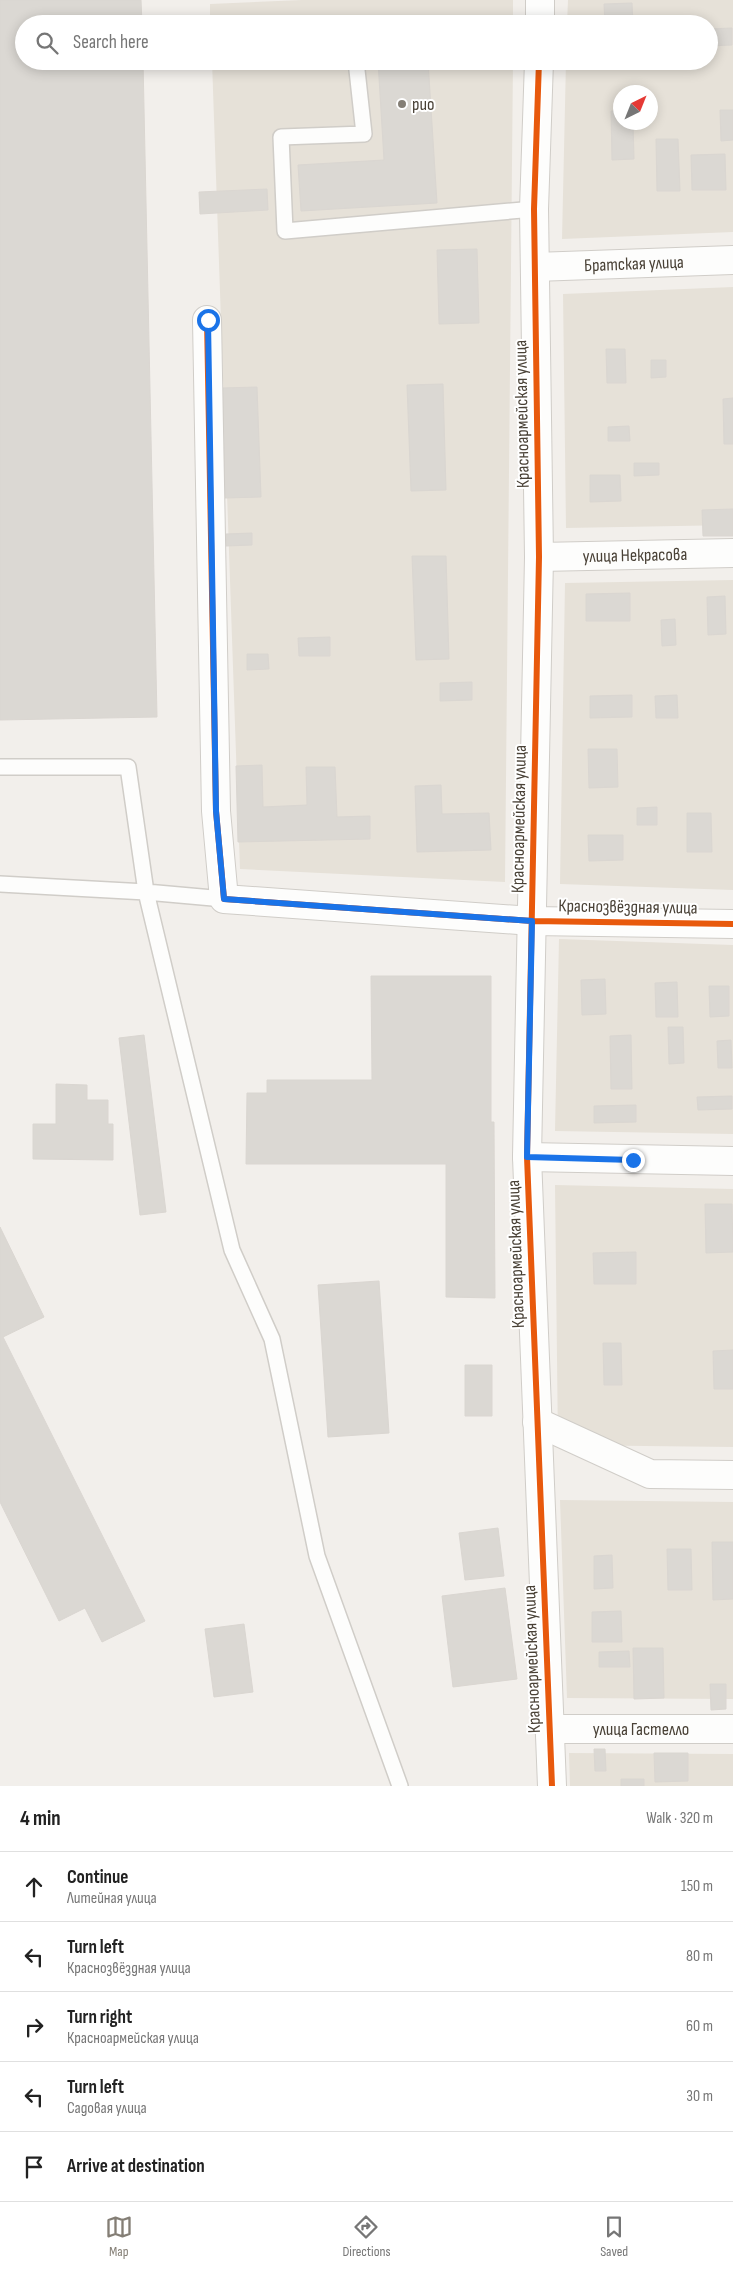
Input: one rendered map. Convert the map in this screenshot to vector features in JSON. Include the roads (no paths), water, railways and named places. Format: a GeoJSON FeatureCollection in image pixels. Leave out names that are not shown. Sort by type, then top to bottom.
{"type":"FeatureCollection","features":[{"type":"Feature","properties":{"kind":"street"},"geometry":{"type":"LineString","coordinates":[[540,0],[540,15]]}},
{"type":"Feature","properties":{"kind":"street","name":"Красноармейская улица"},"geometry":{"type":"LineString","coordinates":[[539,70],[534,209],[539,556],[527,1157],[552,1786]]}},
{"type":"Feature","properties":{"kind":"street","name":"Братская улица"},"geometry":{"type":"LineString","coordinates":[[535,268],[733,260]]}},
{"type":"Feature","properties":{"kind":"street"},"geometry":{"type":"LineString","coordinates":[[208,320],[216,811],[224,899]]}},
{"type":"Feature","properties":{"kind":"street","name":"улица Некрасова"},"geometry":{"type":"LineString","coordinates":[[539,556],[733,553]]}},
{"type":"Feature","properties":{"kind":"street","name":"Краснозвёздная улица"},"geometry":{"type":"LineString","coordinates":[[224,899],[532,921],[733,924]]}},
{"type":"Feature","properties":{"kind":"street"},"geometry":{"type":"LineString","coordinates":[[527,1157],[733,1161]]}},
{"type":"Feature","properties":{"kind":"street"},"geometry":{"type":"LineString","coordinates":[[537,1422],[650,1474],[733,1475]]}},
{"type":"Feature","properties":{"kind":"street","name":"улица Гастелло"},"geometry":{"type":"LineString","coordinates":[[549,1729],[733,1729]]}},
{"type":"Feature","properties":{"kind":"lane"},"geometry":{"type":"LineString","coordinates":[[357,70],[364,134],[281,138],[286,231],[534,209]]}},
{"type":"Feature","properties":{"kind":"lane"},"geometry":{"type":"LineString","coordinates":[[0,767],[128,767],[146,892],[232,1250],[272,1339],[317,1556],[400,1786]]}},
{"type":"Feature","properties":{"kind":"lane"},"geometry":{"type":"LineString","coordinates":[[0,884],[146,892],[224,899]]}},
{"type":"Feature","properties":{"kind":"place","name":"рио"},"geometry":{"type":"Point","coordinates":[402,104]}}]}
